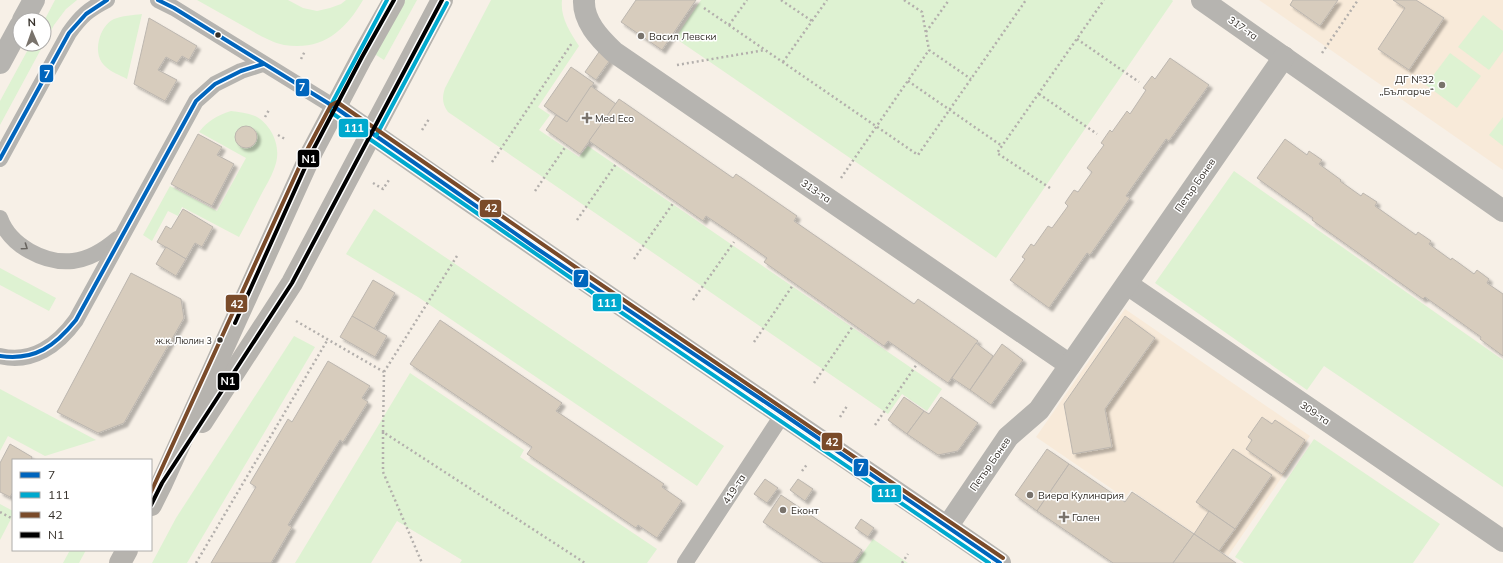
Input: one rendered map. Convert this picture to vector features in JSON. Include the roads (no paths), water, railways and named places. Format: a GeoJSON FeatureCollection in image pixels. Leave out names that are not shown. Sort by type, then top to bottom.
{"type":"FeatureCollection","features":[{"type":"Feature","properties":{"kind":"main road"},"geometry":{"type":"LineString","coordinates":[[152,503],[312,152],[394,0]]}},
{"type":"Feature","properties":{"kind":"main road"},"geometry":{"type":"LineString","coordinates":[[162,483],[292,283],[442,0]]}},
{"type":"Feature","properties":{"kind":"main road"},"geometry":{"type":"LineString","coordinates":[[120,563],[126,551]]}},
{"type":"Feature","properties":{"kind":"street"},"geometry":{"type":"LineString","coordinates":[[27,12],[34,0]]}},
{"type":"Feature","properties":{"kind":"street","name":"317-та"},"geometry":{"type":"LineString","coordinates":[[1202,0],[1284,57]]}},
{"type":"Feature","properties":{"kind":"street","name":"313-та"},"geometry":{"type":"LineString","coordinates":[[586,10],[597,36],[614,52],[1070,365]]}},
{"type":"Feature","properties":{"kind":"street"},"geometry":{"type":"LineString","coordinates":[[0,63],[12,41]]}},
{"type":"Feature","properties":{"kind":"street"},"geometry":{"type":"LineString","coordinates":[[1284,57],[1503,211]]}},
{"type":"Feature","properties":{"kind":"street","name":"Петър Бонев"},"geometry":{"type":"LineString","coordinates":[[947,527],[1008,436],[1039,410],[1284,57]]}},
{"type":"Feature","properties":{"kind":"street"},"geometry":{"type":"LineString","coordinates":[[336,108],[536,248],[783,414],[1000,563]]}},
{"type":"Feature","properties":{"kind":"street","name":"309-та"},"geometry":{"type":"LineString","coordinates":[[1127,284],[1503,541]]}},
{"type":"Feature","properties":{"kind":"lane"},"geometry":{"type":"LineString","coordinates":[[1,158],[69,32],[79,18],[93,7],[107,0]]}},
{"type":"Feature","properties":{"kind":"lane"},"geometry":{"type":"LineString","coordinates":[[158,0],[174,8],[336,108]]}},
{"type":"Feature","properties":{"kind":"lane"},"geometry":{"type":"LineString","coordinates":[[0,356],[20,357],[37,354],[52,346],[66,334],[76,320],[196,101],[215,84],[241,71],[263,64]]}},
{"type":"Feature","properties":{"kind":"lane"},"geometry":{"type":"LineString","coordinates":[[0,218],[11,236],[24,248],[39,256],[56,260],[73,261],[90,257],[105,249],[118,238],[129,224]]}},
{"type":"Feature","properties":{"kind":"lane","name":"419-та"},"geometry":{"type":"LineString","coordinates":[[685,563],[783,414]]}},
{"type":"Feature","properties":{"kind":"place","name":"Васил Левски"},"geometry":{"type":"Point","coordinates":[641,36]}},
{"type":"Feature","properties":{"kind":"place","name":"ДГ №32 „Българче“"},"geometry":{"type":"Point","coordinates":[1442,85]}},
{"type":"Feature","properties":{"kind":"place","name":"Med Eco"},"geometry":{"type":"Point","coordinates":[587,118]}},
{"type":"Feature","properties":{"kind":"place","name":"ж.к. Люлин 3"},"geometry":{"type":"Point","coordinates":[220,340]}},
{"type":"Feature","properties":{"kind":"place","name":"Виера Кулинария"},"geometry":{"type":"Point","coordinates":[1030,495]}},
{"type":"Feature","properties":{"kind":"place","name":"Еконт"},"geometry":{"type":"Point","coordinates":[783,510]}},
{"type":"Feature","properties":{"kind":"place","name":"Гален"},"geometry":{"type":"Point","coordinates":[1064,517]}}]}
